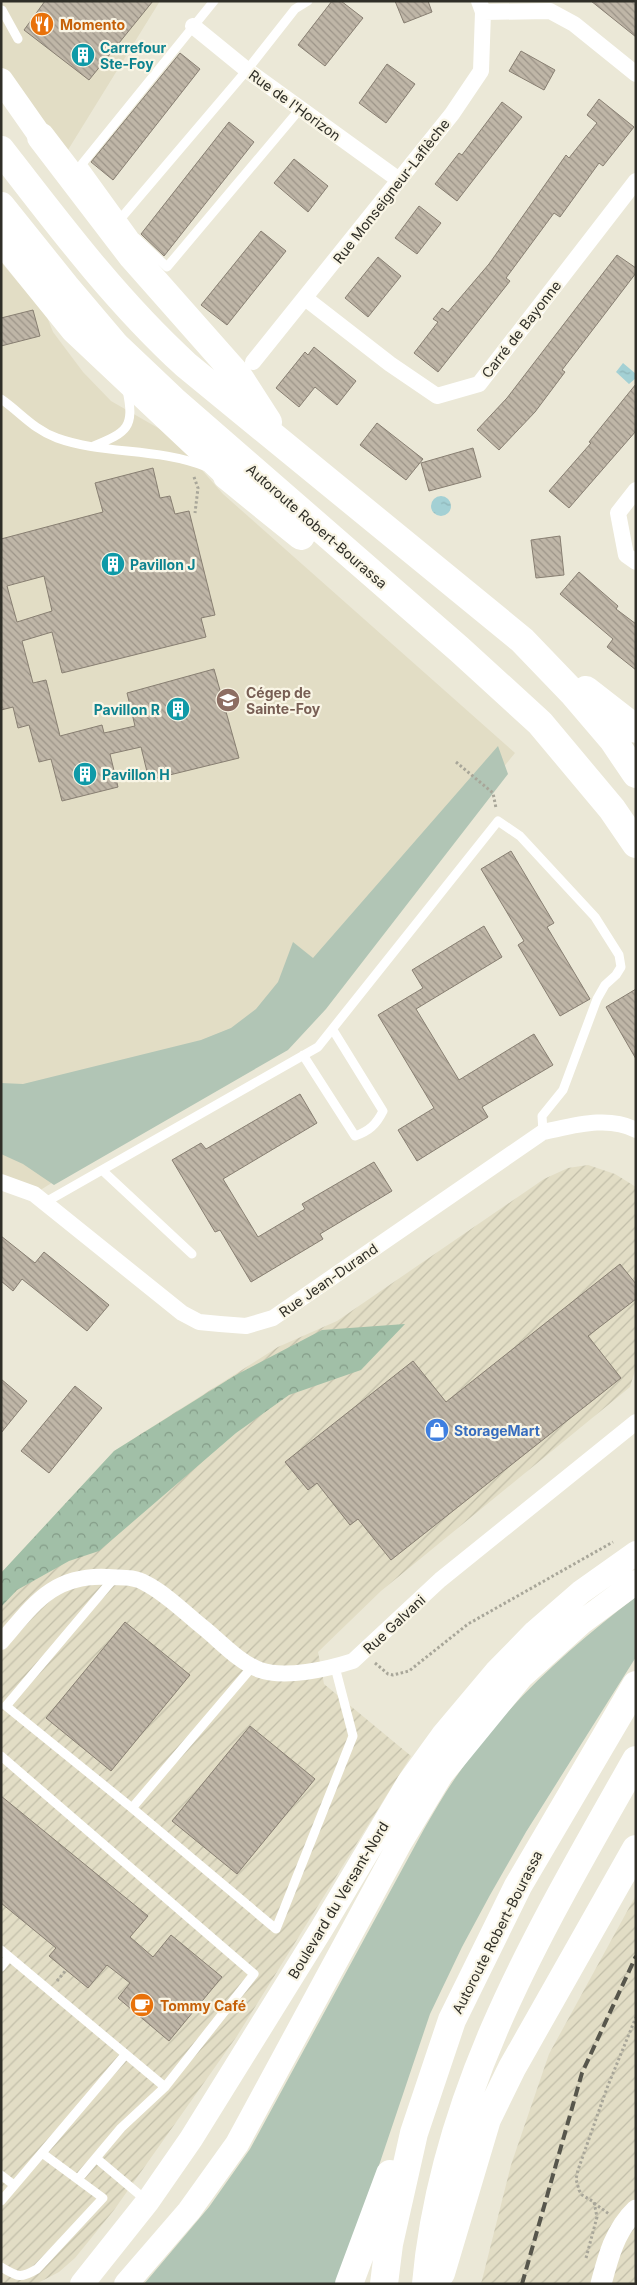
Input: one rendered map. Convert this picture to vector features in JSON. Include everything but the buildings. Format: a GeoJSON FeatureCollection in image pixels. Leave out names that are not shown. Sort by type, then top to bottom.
{"type":"FeatureCollection","features":[{"type":"Feature","properties":{"kind":"highway"},"geometry":{"type":"LineString","coordinates":[[41,137],[132,256],[239,377],[281,443]]}},
{"type":"Feature","properties":{"kind":"highway"},"geometry":{"type":"LineString","coordinates":[[1,150],[104,280],[157,339],[186,365],[522,640],[636,729]]}},
{"type":"Feature","properties":{"kind":"highway","name":"Autoroute Robert-Bourassa"},"geometry":{"type":"LineString","coordinates":[[1,206],[116,346],[173,400],[459,649],[540,723],[606,802],[636,844]]}},
{"type":"Feature","properties":{"kind":"highway"},"geometry":{"type":"LineString","coordinates":[[226,476],[352,576],[459,649]]}},
{"type":"Feature","properties":{"kind":"highway"},"geometry":{"type":"LineString","coordinates":[[522,640],[578,699],[613,740],[636,774]]}},
{"type":"Feature","properties":{"kind":"highway","name":"Autoroute Robert-Bourassa"},"geometry":{"type":"LineString","coordinates":[[384,2284],[389,2244],[414,2133],[452,2020],[518,1886],[636,1685]]}},
{"type":"Feature","properties":{"kind":"highway"},"geometry":{"type":"LineString","coordinates":[[426,2284],[429,2248],[457,2124],[482,2057],[511,1990],[546,1921],[636,1760]]}},
{"type":"Feature","properties":{"kind":"highway"},"geometry":{"type":"LineString","coordinates":[[438,2284],[487,2119],[512,2068],[636,1849]]}},
{"type":"Feature","properties":{"kind":"highway"},"geometry":{"type":"LineString","coordinates":[[350,2284],[414,2109],[452,2020]]}},
{"type":"Feature","properties":{"kind":"main road"},"geometry":{"type":"LineString","coordinates":[[1,80],[41,137]]}},
{"type":"Feature","properties":{"kind":"main road"},"geometry":{"type":"LineString","coordinates":[[1,242],[73,331],[226,476]]}},
{"type":"Feature","properties":{"kind":"main road","name":"Boulevard du Versant-Nord"},"geometry":{"type":"LineString","coordinates":[[82,2284],[148,2201],[191,2139],[322,1928],[409,1782],[437,1742],[460,1712],[535,1632],[581,1592],[628,1546]]}},
{"type":"Feature","properties":{"kind":"main road","name":"Boulevard du Versant-Nord"},"geometry":{"type":"LineString","coordinates":[[126,2284],[190,2211],[237,2144],[400,1843],[441,1775],[522,1676],[582,1622],[636,1582]]}},
{"type":"Feature","properties":{"kind":"main road"},"geometry":{"type":"LineString","coordinates":[[63,2284],[125,2229]]}},
{"type":"Feature","properties":{"kind":"street"},"geometry":{"type":"LineString","coordinates":[[481,7],[550,11],[574,24],[636,74]]}},
{"type":"Feature","properties":{"kind":"street","name":"Rue Monseigneur-Laflèche"},"geometry":{"type":"LineString","coordinates":[[253,362],[452,114],[481,71],[481,7]]}},
{"type":"Feature","properties":{"kind":"street","name":"Rue de l'Horizon"},"geometry":{"type":"LineString","coordinates":[[194,26],[246,70],[399,180]]}},
{"type":"Feature","properties":{"kind":"street","name":"Carré de Bayonne"},"geometry":{"type":"LineString","coordinates":[[305,298],[390,364],[437,396],[479,384],[636,181]]}},
{"type":"Feature","properties":{"kind":"street"},"geometry":{"type":"LineString","coordinates":[[636,490],[618,513],[626,555],[636,562]]}},
{"type":"Feature","properties":{"kind":"street","name":"Rue Jean-Durand"},"geometry":{"type":"LineString","coordinates":[[1,1182],[34,1194],[44,1204],[182,1312],[199,1322],[246,1326],[273,1318],[543,1132],[584,1124],[623,1123],[636,1130]]}},
{"type":"Feature","properties":{"kind":"street","name":"Rue Galvani"},"geometry":{"type":"LineString","coordinates":[[1,1642],[40,1597],[60,1584],[92,1576],[135,1578],[155,1588],[253,1666],[268,1672],[284,1674],[336,1667],[353,1661],[364,1653],[440,1580],[636,1422]]}},
{"type":"Feature","properties":{"kind":"street"},"geometry":{"type":"LineString","coordinates":[[601,2284],[614,2242],[623,2226],[636,2210]]}},
{"type":"Feature","properties":{"kind":"lane"},"geometry":{"type":"LineString","coordinates":[[214,1],[82,164],[134,236],[167,267],[300,109]]}},
{"type":"Feature","properties":{"kind":"lane"},"geometry":{"type":"LineString","coordinates":[[122,217],[246,70],[295,8],[308,1]]}},
{"type":"Feature","properties":{"kind":"lane"},"geometry":{"type":"LineString","coordinates":[[2,10],[18,39]]}},
{"type":"Feature","properties":{"kind":"lane"},"geometry":{"type":"LineString","coordinates":[[94,446],[118,435],[126,429],[131,420],[125,382]]}},
{"type":"Feature","properties":{"kind":"lane"},"geometry":{"type":"LineString","coordinates":[[1,398],[37,429],[56,438],[94,446],[170,455],[188,460],[226,476]]}},
{"type":"Feature","properties":{"kind":"lane"},"geometry":{"type":"LineString","coordinates":[[44,1204],[103,1172],[302,1054],[318,1047],[498,821],[520,836],[595,917],[619,954],[621,967],[605,985],[597,999],[563,1090],[542,1116],[543,1132]]}},
{"type":"Feature","properties":{"kind":"lane"},"geometry":{"type":"LineString","coordinates":[[302,1054],[355,1136],[368,1131],[377,1122],[383,1111],[333,1030]]}},
{"type":"Feature","properties":{"kind":"lane"},"geometry":{"type":"LineString","coordinates":[[103,1172],[192,1254]]}},
{"type":"Feature","properties":{"kind":"lane"},"geometry":{"type":"LineString","coordinates":[[115,1577],[6,1706],[132,1808],[276,1929],[353,1736],[336,1667]]}},
{"type":"Feature","properties":{"kind":"lane"},"geometry":{"type":"LineString","coordinates":[[132,1808],[253,1666]]}},
{"type":"Feature","properties":{"kind":"lane"},"geometry":{"type":"LineString","coordinates":[[1,1756],[254,1974],[165,2087],[121,2128],[79,2178]]}},
{"type":"Feature","properties":{"kind":"lane"},"geometry":{"type":"LineString","coordinates":[[1,1950],[125,2056],[165,2087]]}},
{"type":"Feature","properties":{"kind":"lane"},"geometry":{"type":"LineString","coordinates":[[1,1967],[9,1957]]}},
{"type":"Feature","properties":{"kind":"lane"},"geometry":{"type":"LineString","coordinates":[[1,2201],[125,2056]]}},
{"type":"Feature","properties":{"kind":"lane"},"geometry":{"type":"LineString","coordinates":[[1,2267],[16,2276],[25,2276],[37,2269],[75,2231],[103,2198],[79,2178],[42,2152]]}},
{"type":"Feature","properties":{"kind":"lane"},"geometry":{"type":"LineString","coordinates":[[96,2158],[148,2201]]}},
{"type":"Feature","properties":{"kind":"lane"},"geometry":{"type":"LineString","coordinates":[[1,2175],[14,2186]]}},
{"type":"Feature","properties":{"kind":"path"},"geometry":{"type":"LineString","coordinates":[[188,460],[198,488],[195,512]]}},
{"type":"Feature","properties":{"kind":"path"},"geometry":{"type":"LineString","coordinates":[[456,762],[493,793]]}},
{"type":"Feature","properties":{"kind":"path"},"geometry":{"type":"LineString","coordinates":[[364,1653],[388,1674],[404,1674],[468,1624],[628,1546]]}},
{"type":"Feature","properties":{"kind":"path"},"geometry":{"type":"LineString","coordinates":[[585,2262],[597,2213],[594,2202],[582,2195],[579,2190],[576,2178],[601,2104],[636,2017]]}},
{"type":"Feature","properties":{"kind":"shaded area"},"geometry":{"type":"Polygon","coordinates":[[[1,1],[160,1],[63,158],[1,85],[1,1]]]}},
{"type":"Feature","properties":{"kind":"shaded area","name":"Cégep de Sainte-Foy"},"geometry":{"type":"Polygon","coordinates":[[[1,262],[47,317],[53,332],[83,372],[111,401],[172,436],[223,494],[515,753],[282,1039],[34,1194],[1,1182],[1,262]]]}},
{"type":"Feature","properties":{"kind":"shaded area"},"geometry":{"type":"Polygon","coordinates":[[[588,1165],[615,1174],[636,1187],[636,1367],[630,1387],[381,1591],[318,1652],[324,1684],[411,1756],[237,2036],[114,2210],[75,2258],[59,2272],[36,2284],[1,2284],[1,1573],[114,1451],[278,1347],[337,1321],[544,1179],[568,1168],[588,1165]]]}},
{"type":"Feature","properties":{"kind":"shaded area"},"geometry":{"type":"Polygon","coordinates":[[[636,1895],[636,2284],[481,2284],[511,2165],[549,2054],[636,1895]]]}},
{"type":"Feature","properties":{"kind":"green space"},"geometry":{"type":"Polygon","coordinates":[[[498,746],[508,774],[326,1009],[288,1050],[54,1185],[23,1164],[1,1154],[1,1083],[23,1084],[201,1040],[231,1028],[256,1009],[278,982],[293,942],[313,958],[498,746]]]}},
{"type":"Feature","properties":{"kind":"green space"},"geometry":{"type":"Polygon","coordinates":[[[405,1324],[361,1370],[289,1395],[236,1433],[99,1551],[69,1561],[17,1590],[1,1607],[1,1573],[114,1451],[234,1376],[322,1330],[405,1324]]]}},
{"type":"Feature","properties":{"kind":"green space"},"geometry":{"type":"Polygon","coordinates":[[[636,1597],[636,1657],[526,1832],[462,1947],[430,2014],[339,2284],[144,2284],[209,2207],[250,2149],[424,1829],[465,1764],[508,1711],[532,1686],[582,1640],[636,1597]]]}},
{"type":"Feature","properties":{"kind":"water"},"geometry":{"type":"Polygon","coordinates":[[[623,363],[636,374],[636,378],[629,384],[616,372],[623,363]]]}},
{"type":"Feature","properties":{"kind":"water"},"geometry":{"type":"Polygon","coordinates":[[[441,496],[448,499],[451,506],[448,513],[441,516],[434,513],[431,506],[434,499],[441,496]]]}},
{"type":"Feature","properties":{"kind":"railway"},"geometry":{"type":"LineString","coordinates":[[522,2284],[582,2073],[636,1956]]}},
{"type":"Feature","properties":{"kind":"place","name":"Momento"},"geometry":{"type":"Point","coordinates":[42,24]}},
{"type":"Feature","properties":{"kind":"place","name":"Carrefour Ste-Foy"},"geometry":{"type":"Point","coordinates":[83,55]}},
{"type":"Feature","properties":{"kind":"place","name":"Pavillon J"},"geometry":{"type":"Point","coordinates":[113,564]}},
{"type":"Feature","properties":{"kind":"place","name":"Cégep de Sainte-Foy"},"geometry":{"type":"Point","coordinates":[228,700]}},
{"type":"Feature","properties":{"kind":"place","name":"Pavillon R"},"geometry":{"type":"Point","coordinates":[178,709]}},
{"type":"Feature","properties":{"kind":"place","name":"Pavillon H"},"geometry":{"type":"Point","coordinates":[85,774]}},
{"type":"Feature","properties":{"kind":"place","name":"StorageMart"},"geometry":{"type":"Point","coordinates":[437,1430]}},
{"type":"Feature","properties":{"kind":"place","name":"Tommy Café"},"geometry":{"type":"Point","coordinates":[142,2005]}}]}
